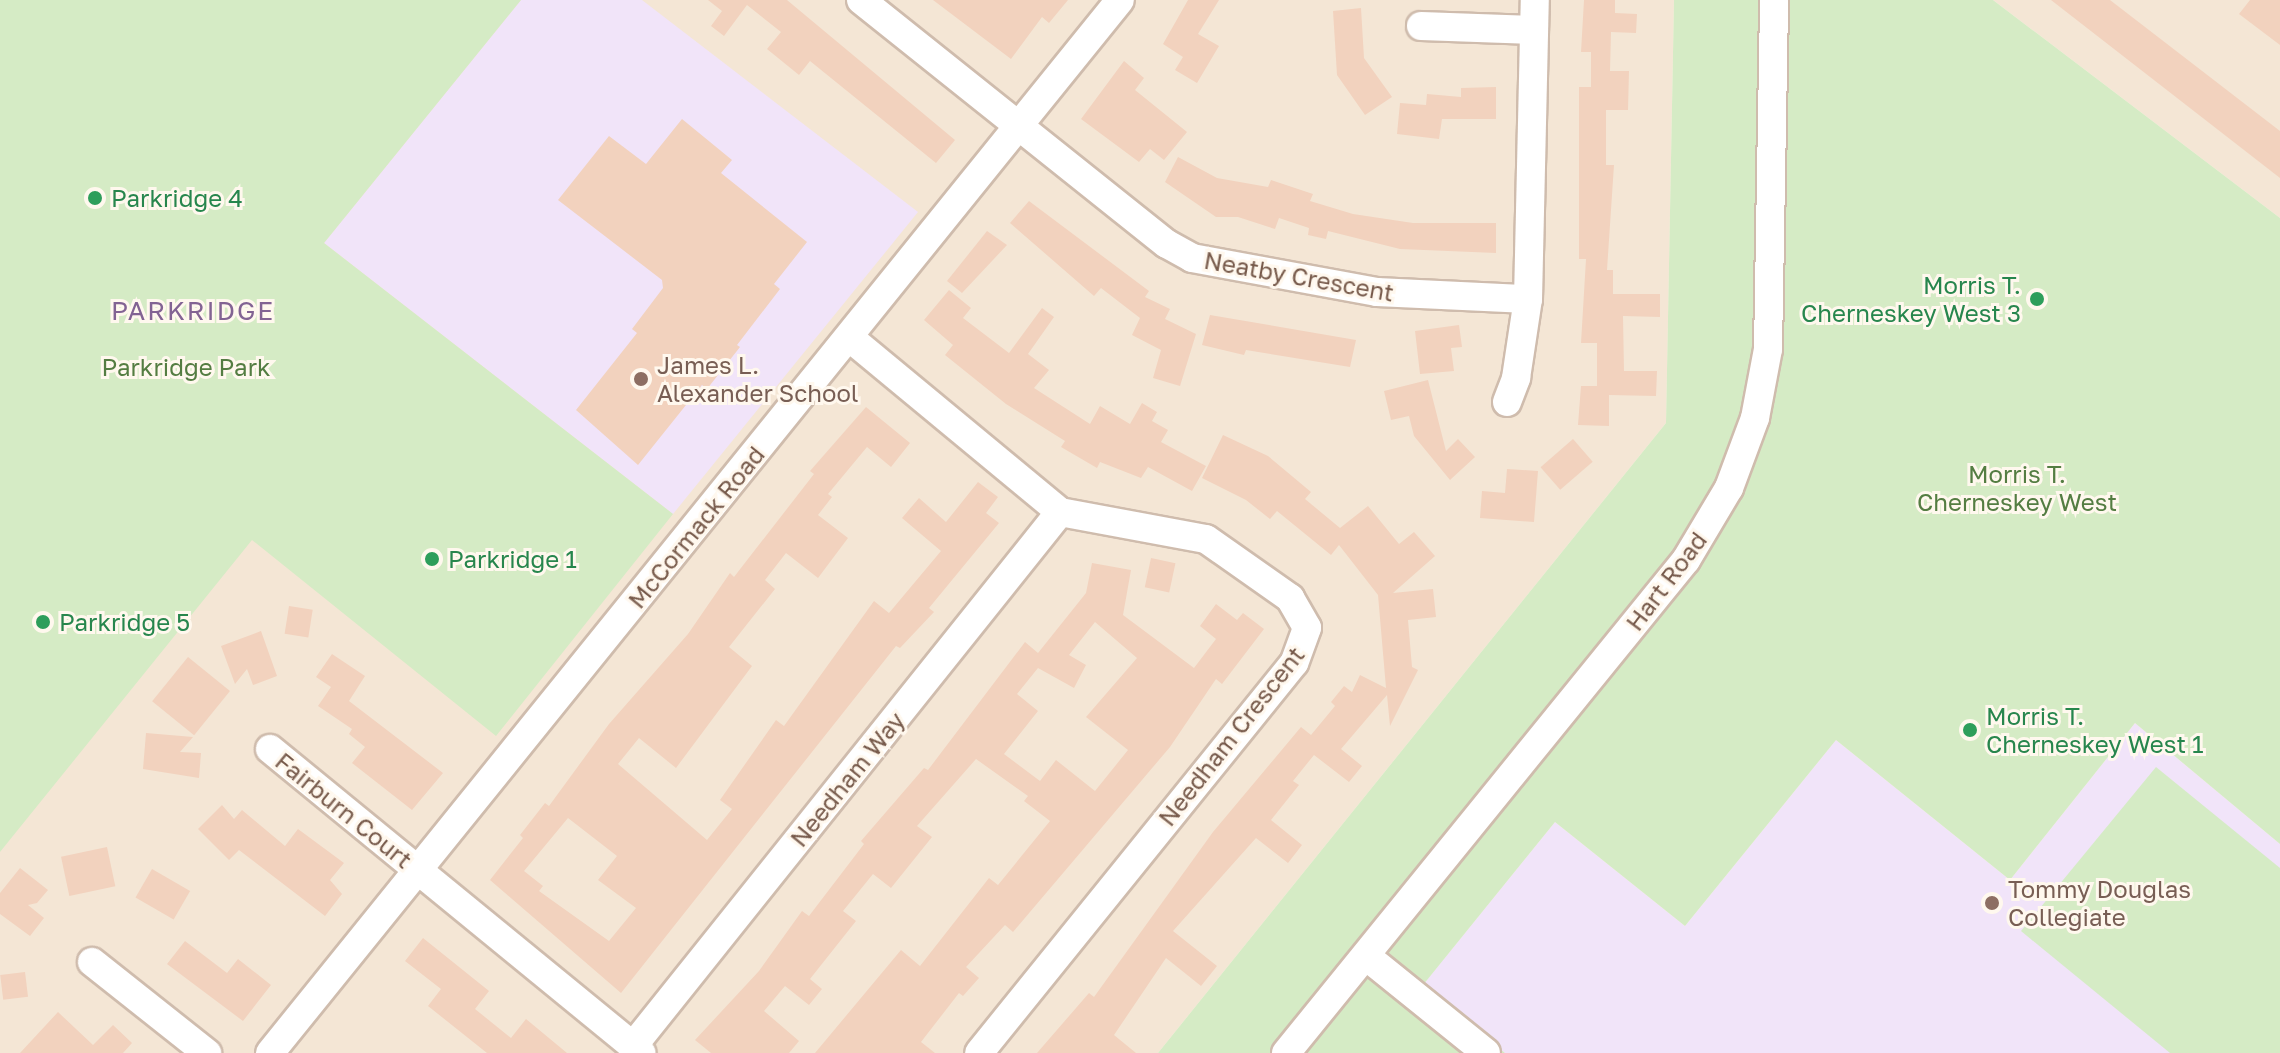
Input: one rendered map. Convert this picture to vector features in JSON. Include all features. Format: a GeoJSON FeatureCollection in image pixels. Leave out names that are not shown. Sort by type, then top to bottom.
{"type":"FeatureCollection","features":[{"type":"Feature","properties":{"kind":"street","name":"Neatby Crescent"},"geometry":{"type":"LineString","coordinates":[[861,0],[1167,244],[1192,258],[1377,292],[1528,299]]}},
{"type":"Feature","properties":{"kind":"street","name":"McCormack Road"},"geometry":{"type":"LineString","coordinates":[[270,1053],[1120,0]]}},
{"type":"Feature","properties":{"kind":"street"},"geometry":{"type":"LineString","coordinates":[[1507,402],[1516,378],[1528,299],[1535,0]]}},
{"type":"Feature","properties":{"kind":"street","name":"Hart Road"},"geometry":{"type":"LineString","coordinates":[[1286,1053],[1686,560],[1734,476],[1755,418],[1768,349],[1774,0]]}},
{"type":"Feature","properties":{"kind":"street"},"geometry":{"type":"LineString","coordinates":[[1421,26],[1534,30]]}},
{"type":"Feature","properties":{"kind":"street","name":"Needham Crescent"},"geometry":{"type":"LineString","coordinates":[[850,338],[1060,512],[1206,539],[1290,598],[1307,628],[1294,663],[979,1053]]}},
{"type":"Feature","properties":{"kind":"street","name":"Needham Way"},"geometry":{"type":"LineString","coordinates":[[638,1050],[1060,512]]}},
{"type":"Feature","properties":{"kind":"street","name":"Fairburn Court"},"geometry":{"type":"LineString","coordinates":[[270,749],[418,871]]}},
{"type":"Feature","properties":{"kind":"street"},"geometry":{"type":"LineString","coordinates":[[418,871],[638,1050]]}},
{"type":"Feature","properties":{"kind":"street"},"geometry":{"type":"LineString","coordinates":[[1366,956],[1486,1053]]}},
{"type":"Feature","properties":{"kind":"street"},"geometry":{"type":"LineString","coordinates":[[92,962],[207,1053]]}},
{"type":"Feature","properties":{"kind":"shaded area"},"geometry":{"type":"Polygon","coordinates":[[[0,0],[1674,0],[1666,423],[1158,1053],[0,1053],[0,0]]]}},
{"type":"Feature","properties":{"kind":"shaded area","name":"James L. Alexander School"},"geometry":{"type":"Polygon","coordinates":[[[521,0],[642,0],[918,212],[673,514],[324,243],[521,0]]]}},
{"type":"Feature","properties":{"kind":"shaded area"},"geometry":{"type":"Polygon","coordinates":[[[1993,0],[2280,0],[2280,218],[1993,0]]]}},
{"type":"Feature","properties":{"kind":"shaded area","name":"Tommy Douglas Collegiate"},"geometry":{"type":"Polygon","coordinates":[[[2135,723],[2280,844],[2280,1053],[1505,1053],[1422,986],[1555,822],[1685,926],[1836,740],[2010,880],[2135,723]]]}},
{"type":"Feature","properties":{"kind":"green space","name":"Parkridge Park"},"geometry":{"type":"Polygon","coordinates":[[[0,0],[521,0],[324,243],[673,514],[496,736],[252,540],[0,852],[0,0]]]}},
{"type":"Feature","properties":{"kind":"green space","name":"Morris T. Cherneskey West"},"geometry":{"type":"Polygon","coordinates":[[[1674,0],[1993,0],[2280,218],[2280,844],[2135,723],[2010,880],[1836,740],[1685,926],[1555,822],[1423,985],[1505,1053],[1158,1053],[1666,423],[1674,0]]]}},
{"type":"Feature","properties":{"kind":"green space"},"geometry":{"type":"Polygon","coordinates":[[[2156,767],[2280,868],[2280,1053],[2170,1053],[2021,931],[2156,767]]]}},
{"type":"Feature","properties":{"kind":"building"},"geometry":{"type":"Polygon","coordinates":[[[708,0],[787,0],[955,140],[936,163],[810,61],[799,75],[767,49],[781,32],[747,5],[724,36],[711,26],[722,11],[708,0]]]}},
{"type":"Feature","properties":{"kind":"building"},"geometry":{"type":"Polygon","coordinates":[[[933,0],[1068,0],[1049,23],[1042,17],[1011,59],[933,0]]]}},
{"type":"Feature","properties":{"kind":"building"},"geometry":{"type":"Polygon","coordinates":[[[1188,0],[1219,0],[1198,34],[1219,46],[1197,83],[1175,70],[1183,57],[1163,44],[1188,0]]]}},
{"type":"Feature","properties":{"kind":"building"},"geometry":{"type":"Polygon","coordinates":[[[1584,0],[1615,0],[1615,13],[1637,14],[1636,33],[1611,32],[1610,71],[1629,71],[1628,110],[1606,110],[1606,165],[1614,165],[1607,270],[1613,270],[1613,294],[1660,294],[1660,317],[1623,316],[1624,371],[1657,371],[1656,396],[1609,395],[1609,426],[1578,425],[1581,386],[1597,386],[1597,343],[1581,343],[1586,259],[1579,259],[1579,87],[1591,87],[1591,52],[1581,52],[1584,0]]]}},
{"type":"Feature","properties":{"kind":"building"},"geometry":{"type":"Polygon","coordinates":[[[2051,0],[2110,0],[2280,131],[2280,178],[2051,0]]]}},
{"type":"Feature","properties":{"kind":"building"},"geometry":{"type":"Polygon","coordinates":[[[2250,0],[2280,0],[2280,45],[2239,14],[2250,0]]]}},
{"type":"Feature","properties":{"kind":"building"},"geometry":{"type":"Polygon","coordinates":[[[1361,8],[1364,58],[1392,97],[1365,115],[1337,75],[1333,11],[1361,8]]]}},
{"type":"Feature","properties":{"kind":"building"},"geometry":{"type":"Polygon","coordinates":[[[1124,61],[1144,78],[1135,90],[1187,132],[1164,160],[1150,149],[1139,162],[1081,119],[1124,61]]]}},
{"type":"Feature","properties":{"kind":"building"},"geometry":{"type":"Polygon","coordinates":[[[1496,87],[1496,119],[1442,119],[1439,139],[1397,134],[1400,103],[1426,105],[1427,94],[1461,97],[1461,88],[1496,87]]]}},
{"type":"Feature","properties":{"kind":"building"},"geometry":{"type":"Polygon","coordinates":[[[682,119],[732,160],[721,173],[807,242],[774,284],[780,289],[737,345],[740,347],[707,389],[702,385],[638,465],[576,410],[637,333],[632,329],[663,288],[662,280],[558,200],[609,136],[646,164],[682,119]]]}},
{"type":"Feature","properties":{"kind":"building"},"geometry":{"type":"Polygon","coordinates":[[[1178,157],[1217,178],[1268,187],[1271,180],[1313,194],[1310,201],[1353,214],[1413,223],[1496,223],[1496,253],[1400,249],[1328,231],[1326,239],[1308,235],[1309,228],[1279,218],[1275,229],[1238,217],[1216,217],[1165,182],[1178,157]]]}},
{"type":"Feature","properties":{"kind":"building"},"geometry":{"type":"Polygon","coordinates":[[[1029,201],[1149,291],[1145,297],[1170,309],[1165,319],[1196,334],[1180,386],[1153,378],[1161,350],[1132,335],[1140,318],[1101,288],[1094,296],[1010,223],[1029,201]]]}},
{"type":"Feature","properties":{"kind":"building"},"geometry":{"type":"Polygon","coordinates":[[[987,231],[1007,245],[962,293],[947,281],[987,231]]]}},
{"type":"Feature","properties":{"kind":"building"},"geometry":{"type":"Polygon","coordinates":[[[949,290],[971,308],[963,318],[1009,353],[1042,308],[1054,317],[1028,354],[1049,370],[1034,388],[1090,424],[1100,406],[1130,424],[1142,403],[1157,412],[1152,421],[1168,430],[1161,442],[1206,466],[1192,491],[1148,467],[1141,478],[1100,462],[1097,468],[1061,447],[1065,441],[1006,404],[945,355],[953,345],[924,320],[949,290]]]}},
{"type":"Feature","properties":{"kind":"building"},"geometry":{"type":"Polygon","coordinates":[[[1210,315],[1356,340],[1350,367],[1246,350],[1244,355],[1202,345],[1210,315]]]}},
{"type":"Feature","properties":{"kind":"building"},"geometry":{"type":"Polygon","coordinates":[[[1459,325],[1462,347],[1451,348],[1454,371],[1420,374],[1415,331],[1459,325]]]}},
{"type":"Feature","properties":{"kind":"building"},"geometry":{"type":"Polygon","coordinates":[[[1428,380],[1446,451],[1458,439],[1475,457],[1450,480],[1414,436],[1409,416],[1391,420],[1384,391],[1428,380]]]}},
{"type":"Feature","properties":{"kind":"building"},"geometry":{"type":"Polygon","coordinates":[[[866,407],[910,443],[891,467],[867,447],[828,494],[832,497],[818,515],[848,538],[818,578],[786,553],[765,580],[775,589],[729,647],[752,666],[676,768],[639,738],[618,764],[707,840],[732,809],[720,800],[776,720],[784,726],[874,601],[889,613],[941,551],[902,518],[919,498],[946,522],[978,482],[998,497],[986,513],[999,523],[929,608],[934,612],[900,648],[896,646],[621,993],[490,880],[523,838],[520,835],[545,803],[549,806],[609,724],[688,634],[730,573],[734,577],[814,474],[810,471],[866,407]],[[568,818],[524,871],[543,886],[539,891],[609,941],[636,908],[598,880],[617,856],[568,818]]]}},
{"type":"Feature","properties":{"kind":"building"},"geometry":{"type":"Polygon","coordinates":[[[1223,435],[1268,456],[1311,492],[1305,499],[1340,528],[1368,506],[1399,544],[1414,532],[1435,556],[1393,593],[1433,589],[1436,617],[1408,620],[1412,667],[1418,670],[1390,726],[1387,695],[1341,749],[1362,766],[1349,782],[1314,755],[1293,781],[1299,785],[1271,820],[1302,845],[1288,863],[1256,838],[1173,931],[1217,966],[1201,986],[1166,958],[1114,1035],[1136,1053],[1037,1053],[1089,993],[1094,997],[1213,832],[1301,727],[1311,735],[1335,706],[1331,702],[1344,686],[1352,692],[1360,675],[1386,688],[1378,595],[1339,545],[1331,555],[1277,511],[1270,519],[1246,500],[1202,478],[1223,435]]]}},
{"type":"Feature","properties":{"kind":"building"},"geometry":{"type":"Polygon","coordinates":[[[1573,439],[1593,462],[1560,490],[1541,467],[1573,439]]]}},
{"type":"Feature","properties":{"kind":"building"},"geometry":{"type":"Polygon","coordinates":[[[1507,469],[1538,471],[1534,522],[1480,518],[1482,491],[1505,493],[1507,469]]]}},
{"type":"Feature","properties":{"kind":"building"},"geometry":{"type":"Polygon","coordinates":[[[1151,558],[1175,563],[1169,593],[1145,587],[1151,558]]]}},
{"type":"Feature","properties":{"kind":"building"},"geometry":{"type":"Polygon","coordinates":[[[1092,563],[1131,570],[1123,615],[1194,668],[1216,639],[1200,626],[1216,604],[1237,620],[1243,613],[1264,629],[1222,684],[1216,679],[1170,747],[1013,932],[1005,925],[966,967],[979,978],[963,996],[959,993],[921,1042],[935,1053],[815,1053],[901,950],[920,966],[989,878],[998,885],[1050,821],[1024,801],[1028,796],[976,759],[917,826],[932,837],[891,888],[873,874],[843,911],[856,921],[810,979],[822,989],[809,1005],[785,986],[764,1011],[799,1041],[789,1053],[711,1053],[695,1040],[759,971],[802,911],[809,916],[864,844],[861,841],[924,768],[928,770],[1025,642],[1038,653],[1086,593],[1092,563]],[[1095,622],[1069,655],[1086,665],[1074,688],[1038,668],[1017,694],[1038,711],[1004,754],[1040,781],[1056,760],[1095,791],[1128,750],[1086,717],[1137,658],[1095,622]]]}},
{"type":"Feature","properties":{"kind":"building"},"geometry":{"type":"Polygon","coordinates":[[[289,606],[313,610],[308,637],[285,634],[289,606]]]}},
{"type":"Feature","properties":{"kind":"building"},"geometry":{"type":"Polygon","coordinates":[[[261,631],[277,676],[253,685],[247,669],[235,684],[221,646],[261,631]]]}},
{"type":"Feature","properties":{"kind":"building"},"geometry":{"type":"Polygon","coordinates":[[[332,654],[365,676],[349,701],[443,773],[412,810],[352,763],[365,747],[349,734],[352,729],[318,706],[331,687],[316,677],[332,654]]]}},
{"type":"Feature","properties":{"kind":"building"},"geometry":{"type":"Polygon","coordinates":[[[188,657],[230,691],[194,735],[152,701],[188,657]]]}},
{"type":"Feature","properties":{"kind":"building"},"geometry":{"type":"Polygon","coordinates":[[[146,733],[193,737],[180,752],[201,753],[199,778],[143,769],[146,733]]]}},
{"type":"Feature","properties":{"kind":"building"},"geometry":{"type":"Polygon","coordinates":[[[222,805],[234,819],[242,810],[285,846],[298,829],[344,863],[330,880],[342,894],[325,916],[239,850],[229,860],[198,829],[222,805]]]}},
{"type":"Feature","properties":{"kind":"building"},"geometry":{"type":"Polygon","coordinates":[[[107,847],[115,886],[69,896],[61,857],[107,847]]]}},
{"type":"Feature","properties":{"kind":"building"},"geometry":{"type":"Polygon","coordinates":[[[20,868],[48,890],[37,903],[28,905],[44,918],[30,936],[0,914],[0,893],[20,868]]]}},
{"type":"Feature","properties":{"kind":"building"},"geometry":{"type":"Polygon","coordinates":[[[152,869],[190,891],[174,920],[136,898],[152,869]]]}},
{"type":"Feature","properties":{"kind":"building"},"geometry":{"type":"Polygon","coordinates":[[[423,938],[489,991],[475,1009],[511,1038],[526,1019],[567,1053],[487,1053],[428,1006],[441,989],[405,961],[423,938]]]}},
{"type":"Feature","properties":{"kind":"building"},"geometry":{"type":"Polygon","coordinates":[[[185,941],[227,973],[238,959],[271,985],[243,1021],[167,964],[185,941]]]}},
{"type":"Feature","properties":{"kind":"building"},"geometry":{"type":"Polygon","coordinates":[[[25,972],[28,997],[3,1000],[0,975],[25,972]]]}},
{"type":"Feature","properties":{"kind":"building"},"geometry":{"type":"Polygon","coordinates":[[[58,1012],[93,1045],[113,1025],[132,1043],[123,1053],[20,1053],[58,1012]]]}},
{"type":"Feature","properties":{"kind":"place","name":"Parkridge 4"},"geometry":{"type":"Point","coordinates":[95,198]}},
{"type":"Feature","properties":{"kind":"place","name":"Morris T. Cherneskey West 3"},"geometry":{"type":"Point","coordinates":[2037,299]}},
{"type":"Feature","properties":{"kind":"place","name":"James L. Alexander School"},"geometry":{"type":"Point","coordinates":[641,379]}},
{"type":"Feature","properties":{"kind":"place","name":"Parkridge 1"},"geometry":{"type":"Point","coordinates":[432,559]}},
{"type":"Feature","properties":{"kind":"place","name":"Parkridge 5"},"geometry":{"type":"Point","coordinates":[43,622]}},
{"type":"Feature","properties":{"kind":"place","name":"Morris T. Cherneskey West 1"},"geometry":{"type":"Point","coordinates":[1970,730]}},
{"type":"Feature","properties":{"kind":"place","name":"Tommy Douglas Collegiate"},"geometry":{"type":"Point","coordinates":[1992,903]}},
{"type":"Feature","properties":{"kind":"district","name":"PARKRIDGE"},"geometry":{"type":"Point","coordinates":[193,311]}}]}
